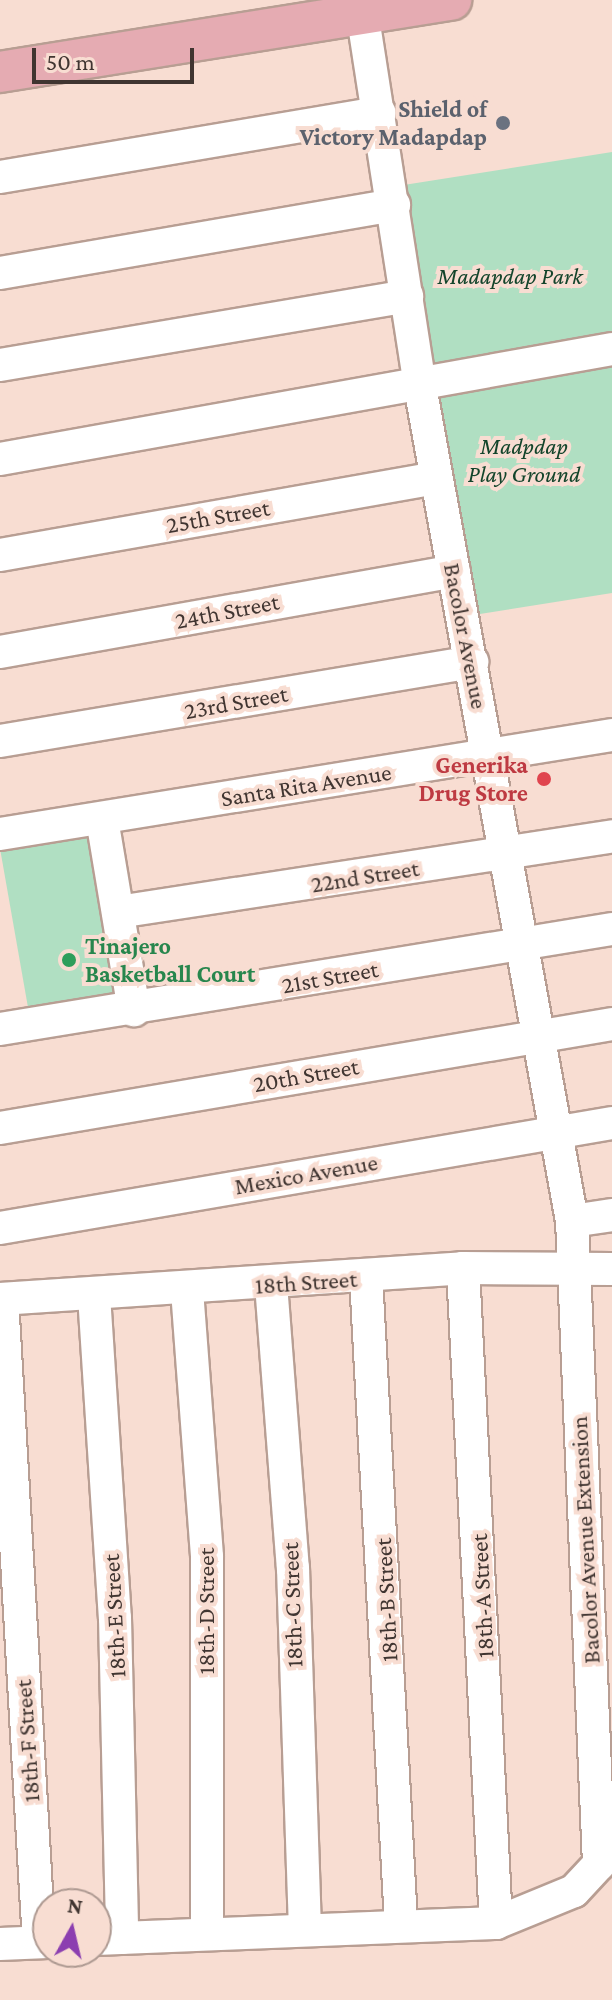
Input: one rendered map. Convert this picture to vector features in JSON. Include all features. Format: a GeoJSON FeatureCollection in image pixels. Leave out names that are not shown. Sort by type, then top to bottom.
{"type":"FeatureCollection","features":[{"type":"Feature","properties":{"kind":"main road"},"geometry":{"type":"LineString","coordinates":[[0,72],[362,9],[451,0]]}},
{"type":"Feature","properties":{"kind":"street","name":"Bacolor Avenue"},"geometry":{"type":"LineString","coordinates":[[362,9],[420,386],[558,1133],[572,1221],[576,1271]]}},
{"type":"Feature","properties":{"kind":"street"},"geometry":{"type":"LineString","coordinates":[[0,177],[380,113]]}},
{"type":"Feature","properties":{"kind":"street"},"geometry":{"type":"LineString","coordinates":[[0,273],[394,205]]}},
{"type":"Feature","properties":{"kind":"street"},"geometry":{"type":"LineString","coordinates":[[0,365],[407,296]]}},
{"type":"Feature","properties":{"kind":"street"},"geometry":{"type":"LineString","coordinates":[[0,459],[420,386],[612,349]]}},
{"type":"Feature","properties":{"kind":"street","name":"25th Street"},"geometry":{"type":"LineString","coordinates":[[0,555],[436,478]]}},
{"type":"Feature","properties":{"kind":"street","name":"24th Street"},"geometry":{"type":"LineString","coordinates":[[0,652],[454,571]]}},
{"type":"Feature","properties":{"kind":"street","name":"23rd Street"},"geometry":{"type":"LineString","coordinates":[[0,741],[472,662]]}},
{"type":"Feature","properties":{"kind":"street","name":"Santa Rita Avenue"},"geometry":{"type":"LineString","coordinates":[[0,834],[612,735]]}},
{"type":"Feature","properties":{"kind":"street"},"geometry":{"type":"LineString","coordinates":[[102,819],[134,1010]]}},
{"type":"Feature","properties":{"kind":"street","name":"22nd Street"},"geometry":{"type":"LineString","coordinates":[[118,912],[612,836]]}},
{"type":"Feature","properties":{"kind":"street","name":"21st Street"},"geometry":{"type":"LineString","coordinates":[[0,1029],[134,1010],[612,929]]}},
{"type":"Feature","properties":{"kind":"street","name":"20th Street"},"geometry":{"type":"LineString","coordinates":[[0,1128],[612,1024]]}},
{"type":"Feature","properties":{"kind":"street","name":"Mexico Avenue"},"geometry":{"type":"LineString","coordinates":[[0,1228],[612,1123]]}},
{"type":"Feature","properties":{"kind":"street"},"geometry":{"type":"LineString","coordinates":[[572,1221],[612,1215]]}},
{"type":"Feature","properties":{"kind":"street","name":"18th Street"},"geometry":{"type":"LineString","coordinates":[[1,1299],[187,1290],[463,1268],[612,1269]]}},
{"type":"Feature","properties":{"kind":"street","name":"18th-A Street"},"geometry":{"type":"LineString","coordinates":[[463,1268],[496,1923]]}},
{"type":"Feature","properties":{"kind":"street","name":"Bacolor Avenue Extension"},"geometry":{"type":"LineString","coordinates":[[112,1938],[305,1926],[496,1923],[574,1891],[599,1864],[602,1690],[576,1271]]}},
{"type":"Feature","properties":{"kind":"street","name":"18th-B Street"},"geometry":{"type":"LineString","coordinates":[[366,1277],[401,1924]]}},
{"type":"Feature","properties":{"kind":"street","name":"18th-C Street"},"geometry":{"type":"LineString","coordinates":[[271,1284],[293,1568],[305,1926]]}},
{"type":"Feature","properties":{"kind":"street","name":"18th-D Street"},"geometry":{"type":"LineString","coordinates":[[187,1290],[207,1557],[207,1933]]}},
{"type":"Feature","properties":{"kind":"street","name":"18th-E Street"},"geometry":{"type":"LineString","coordinates":[[94,1295],[115,1618],[110,1888]]}},
{"type":"Feature","properties":{"kind":"street","name":"18th-F Street"},"geometry":{"type":"LineString","coordinates":[[1,1299],[39,1888]]}},
{"type":"Feature","properties":{"kind":"street"},"geometry":{"type":"LineString","coordinates":[[0,1944],[32,1943]]}},
{"type":"Feature","properties":{"kind":"green space","name":"Madapdap Park"},"geometry":{"type":"Polygon","coordinates":[[[612,152],[612,593],[461,617],[391,187],[612,152]]]}},
{"type":"Feature","properties":{"kind":"green space","name":"Tinajero Basketball Court"},"geometry":{"type":"Polygon","coordinates":[[[95,823],[127,1004],[30,1021],[0,840],[95,823]]]}},
{"type":"Feature","properties":{"kind":"place","name":"Shield of Victory Madapdap"},"geometry":{"type":"Point","coordinates":[503,123]}},
{"type":"Feature","properties":{"kind":"place","name":"Generika Drug Store"},"geometry":{"type":"Point","coordinates":[544,779]}},
{"type":"Feature","properties":{"kind":"place","name":"Tinajero Basketball Court"},"geometry":{"type":"Point","coordinates":[69,960]}},
{"type":"Feature","properties":{"kind":"park label","name":"Madpdap Play Ground"},"geometry":{"type":"Point","coordinates":[524,460]}}]}
